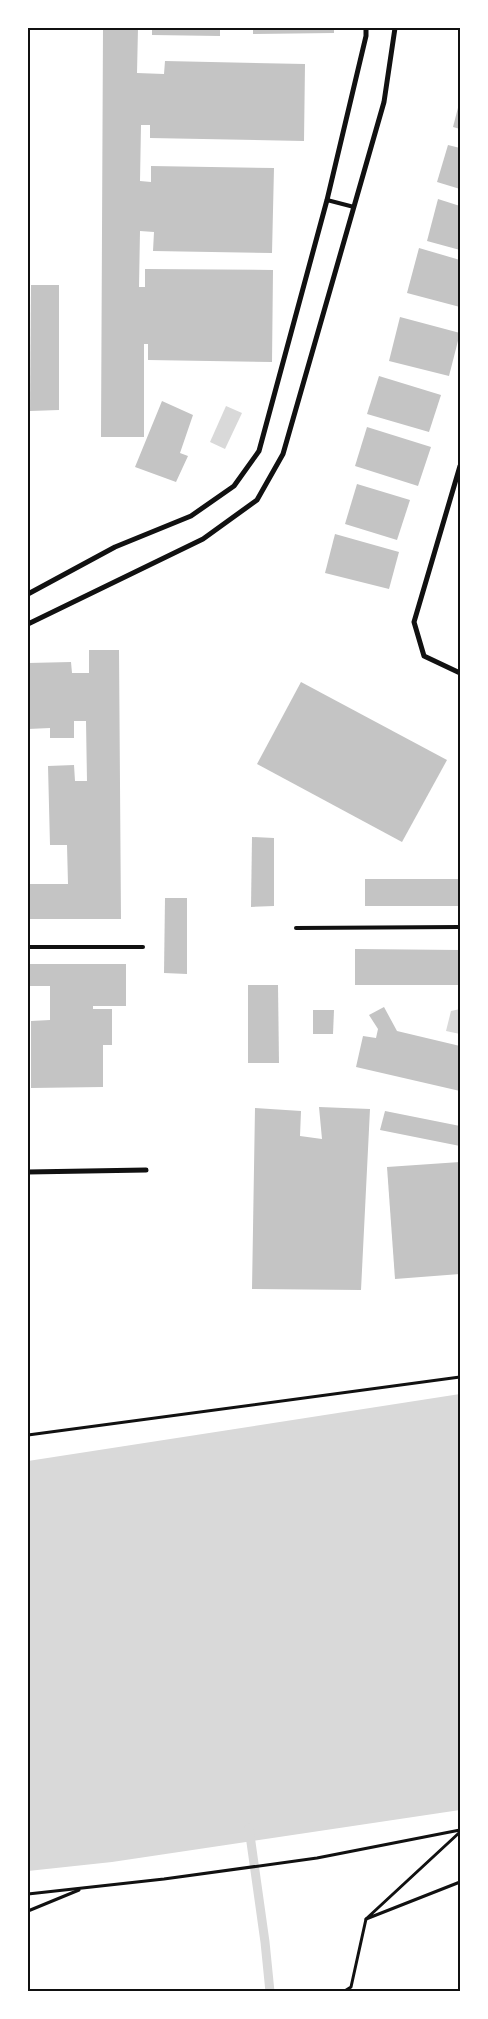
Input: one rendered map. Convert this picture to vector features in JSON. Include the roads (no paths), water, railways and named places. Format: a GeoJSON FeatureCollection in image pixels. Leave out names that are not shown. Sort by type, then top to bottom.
{"type":"FeatureCollection","features":[{"type":"Feature","properties":{"kind":"street"},"geometry":{"type":"LineString","coordinates":[[28,594],[115,547],[191,516],[234,486],[259,451],[327,200],[366,36],[366,28]]}},
{"type":"Feature","properties":{"kind":"street"},"geometry":{"type":"LineString","coordinates":[[28,624],[203,539],[257,500],[283,454],[384,102],[395,28]]}},
{"type":"Feature","properties":{"kind":"street"},"geometry":{"type":"LineString","coordinates":[[460,466],[414,622],[424,656],[460,674]]}},
{"type":"Feature","properties":{"kind":"street"},"geometry":{"type":"LineString","coordinates":[[28,1172],[146,1170]]}},
{"type":"Feature","properties":{"kind":"lane"},"geometry":{"type":"LineString","coordinates":[[327,200],[354,207]]}},
{"type":"Feature","properties":{"kind":"lane"},"geometry":{"type":"LineString","coordinates":[[296,928],[460,927]]}},
{"type":"Feature","properties":{"kind":"lane"},"geometry":{"type":"LineString","coordinates":[[28,947],[143,947]]}},
{"type":"Feature","properties":{"kind":"waterway"},"geometry":{"type":"LineString","coordinates":[[249,1828],[270,1992]]}}]}
